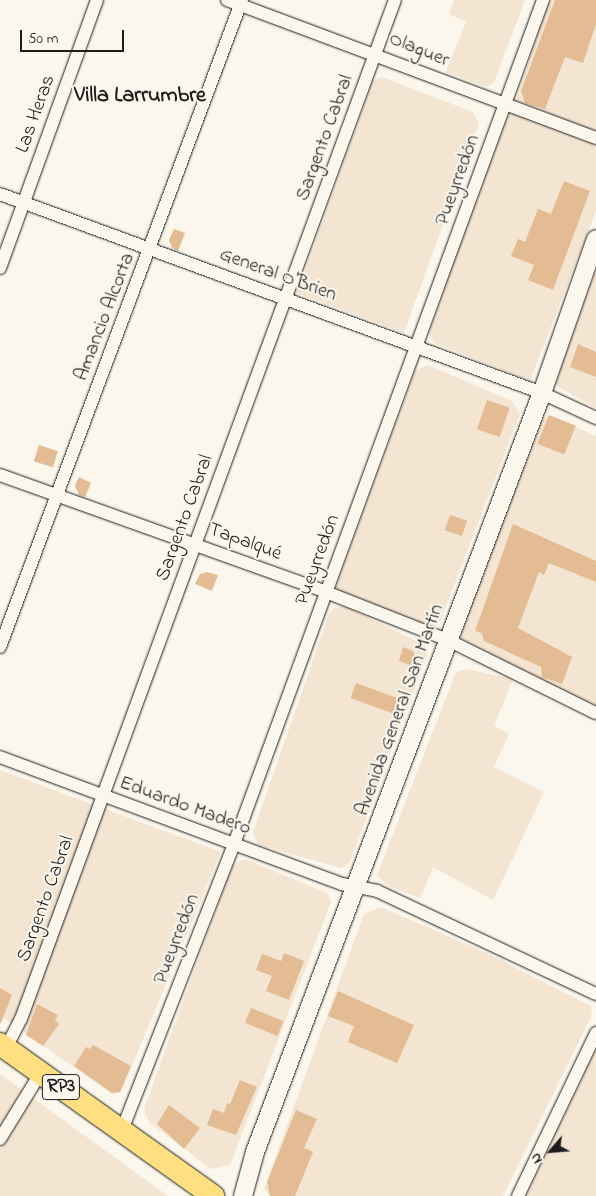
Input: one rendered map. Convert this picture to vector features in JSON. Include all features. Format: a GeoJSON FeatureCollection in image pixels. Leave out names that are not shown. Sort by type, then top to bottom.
{"type":"FeatureCollection","features":[{"type":"Feature","properties":{"kind":"highway","name":"RP3"},"geometry":{"type":"LineString","coordinates":[[3,1046],[213,1196]]}},
{"type":"Feature","properties":{"kind":"main road","name":"Avenida General San Martín"},"geometry":{"type":"LineString","coordinates":[[243,1196],[255,1152],[357,887],[542,393],[596,239]]}},
{"type":"Feature","properties":{"kind":"street","name":"Las Heras"},"geometry":{"type":"LineString","coordinates":[[0,268],[97,0]]}},
{"type":"Feature","properties":{"kind":"street","name":"Olaguer"},"geometry":{"type":"LineString","coordinates":[[227,0],[241,2],[596,138]]}},
{"type":"Feature","properties":{"kind":"street","name":"Sargento Cabral"},"geometry":{"type":"LineString","coordinates":[[3,1046],[21,1019],[395,0]]}},
{"type":"Feature","properties":{"kind":"street","name":"Pueyrredón"},"geometry":{"type":"LineString","coordinates":[[122,1130],[234,844],[543,0]]}},
{"type":"Feature","properties":{"kind":"street","name":"Amancio Alcorta"},"geometry":{"type":"LineString","coordinates":[[0,647],[241,2]]}},
{"type":"Feature","properties":{"kind":"street","name":"General O'Brien"},"geometry":{"type":"LineString","coordinates":[[0,194],[287,297],[542,393],[596,418]]}},
{"type":"Feature","properties":{"kind":"street","name":"Tapalqué"},"geometry":{"type":"LineString","coordinates":[[0,475],[326,592],[448,640],[596,713]]}},
{"type":"Feature","properties":{"kind":"street","name":"Eduardo Madero"},"geometry":{"type":"LineString","coordinates":[[0,757],[234,844],[357,887],[377,891],[596,994]]}},
{"type":"Feature","properties":{"kind":"street"},"geometry":{"type":"LineString","coordinates":[[518,1196],[596,1033]]}},
{"type":"Feature","properties":{"kind":"street"},"geometry":{"type":"LineString","coordinates":[[0,1139],[41,1072]]}},
{"type":"Feature","properties":{"kind":"shaded area"},"geometry":{"type":"Polygon","coordinates":[[[454,0],[525,0],[494,82],[487,87],[446,72],[466,22],[449,14],[454,0]]]}},
{"type":"Feature","properties":{"kind":"shaded area"},"geometry":{"type":"Polygon","coordinates":[[[549,0],[596,0],[596,132],[516,101],[549,0]]]}},
{"type":"Feature","properties":{"kind":"shaded area"},"geometry":{"type":"Polygon","coordinates":[[[382,77],[473,112],[479,124],[404,333],[297,293],[373,81],[382,77]]]}},
{"type":"Feature","properties":{"kind":"shaded area"},"geometry":{"type":"Polygon","coordinates":[[[514,112],[596,143],[596,211],[530,381],[434,343],[429,333],[505,117],[514,112]]]}},
{"type":"Feature","properties":{"kind":"shaded area"},"geometry":{"type":"Polygon","coordinates":[[[596,269],[596,408],[555,385],[596,269]]]}},
{"type":"Feature","properties":{"kind":"shaded area"},"geometry":{"type":"Polygon","coordinates":[[[428,365],[512,401],[520,414],[440,622],[428,628],[335,589],[415,371],[428,365]]]}},
{"type":"Feature","properties":{"kind":"shaded area"},"geometry":{"type":"Polygon","coordinates":[[[549,415],[596,436],[596,711],[463,642],[459,634],[542,421],[549,415]]]}},
{"type":"Feature","properties":{"kind":"shaded area"},"geometry":{"type":"Polygon","coordinates":[[[346,606],[426,646],[427,656],[350,862],[341,868],[258,845],[253,832],[329,614],[334,608],[346,606]]]}},
{"type":"Feature","properties":{"kind":"shaded area"},"geometry":{"type":"Polygon","coordinates":[[[466,669],[513,679],[494,726],[509,734],[494,767],[544,792],[493,900],[433,867],[420,898],[388,886],[377,875],[456,672],[466,669]]]}},
{"type":"Feature","properties":{"kind":"shaded area"},"geometry":{"type":"Polygon","coordinates":[[[0,770],[221,852],[121,1092],[112,1094],[0,1015],[0,770]]]}},
{"type":"Feature","properties":{"kind":"shaded area"},"geometry":{"type":"Polygon","coordinates":[[[245,859],[327,893],[331,902],[230,1165],[211,1169],[149,1122],[144,1109],[232,865],[245,859]]]}},
{"type":"Feature","properties":{"kind":"shaded area"},"geometry":{"type":"Polygon","coordinates":[[[381,907],[491,955],[591,1006],[592,1015],[503,1196],[270,1196],[264,1189],[364,914],[381,907]]]}},
{"type":"Feature","properties":{"kind":"shaded area"},"geometry":{"type":"Polygon","coordinates":[[[596,1049],[596,1196],[526,1196],[596,1049]]]}},
{"type":"Feature","properties":{"kind":"shaded area"},"geometry":{"type":"Polygon","coordinates":[[[0,1074],[168,1196],[0,1196],[0,1074]]]}},
{"type":"Feature","properties":{"kind":"building"},"geometry":{"type":"Polygon","coordinates":[[[555,0],[596,0],[596,24],[583,63],[565,57],[545,109],[525,103],[521,91],[555,0]]]}},
{"type":"Feature","properties":{"kind":"building"},"geometry":{"type":"Polygon","coordinates":[[[564,181],[590,191],[553,290],[528,280],[534,265],[511,256],[518,239],[525,242],[538,209],[551,214],[564,181]]]}},
{"type":"Feature","properties":{"kind":"building"},"geometry":{"type":"Polygon","coordinates":[[[174,229],[185,233],[178,251],[172,248],[169,240],[174,229]]]}},
{"type":"Feature","properties":{"kind":"building"},"geometry":{"type":"Polygon","coordinates":[[[578,344],[596,352],[596,377],[570,367],[578,344]]]}},
{"type":"Feature","properties":{"kind":"building"},"geometry":{"type":"Polygon","coordinates":[[[487,400],[510,408],[500,437],[477,429],[487,400]]]}},
{"type":"Feature","properties":{"kind":"building"},"geometry":{"type":"Polygon","coordinates":[[[549,415],[576,426],[564,455],[537,444],[549,415]]]}},
{"type":"Feature","properties":{"kind":"building"},"geometry":{"type":"Polygon","coordinates":[[[39,445],[58,451],[53,467],[34,461],[39,445]]]}},
{"type":"Feature","properties":{"kind":"building"},"geometry":{"type":"Polygon","coordinates":[[[79,477],[91,483],[85,497],[79,495],[75,486],[79,477]]]}},
{"type":"Feature","properties":{"kind":"building"},"geometry":{"type":"Polygon","coordinates":[[[450,515],[467,521],[462,536],[445,530],[450,515]]]}},
{"type":"Feature","properties":{"kind":"building"},"geometry":{"type":"Polygon","coordinates":[[[513,524],[596,561],[596,582],[549,563],[544,575],[539,572],[518,628],[572,657],[562,684],[542,677],[541,667],[484,641],[482,633],[475,631],[513,524]]]}},
{"type":"Feature","properties":{"kind":"building"},"geometry":{"type":"Polygon","coordinates":[[[207,572],[218,575],[212,591],[195,584],[200,574],[207,572]]]}},
{"type":"Feature","properties":{"kind":"building"},"geometry":{"type":"Polygon","coordinates":[[[403,647],[413,651],[421,669],[399,661],[403,647]]]}},
{"type":"Feature","properties":{"kind":"building"},"geometry":{"type":"Polygon","coordinates":[[[356,683],[399,699],[394,714],[351,698],[356,683]]]}},
{"type":"Feature","properties":{"kind":"building"},"geometry":{"type":"Polygon","coordinates":[[[284,953],[304,961],[289,1000],[266,991],[272,976],[256,970],[262,954],[281,961],[284,953]]]}},
{"type":"Feature","properties":{"kind":"building"},"geometry":{"type":"Polygon","coordinates":[[[0,988],[12,995],[1,1023],[0,1023],[0,988]]]}},
{"type":"Feature","properties":{"kind":"building"},"geometry":{"type":"Polygon","coordinates":[[[338,991],[414,1025],[397,1063],[348,1042],[354,1026],[328,1016],[338,991]]]}},
{"type":"Feature","properties":{"kind":"building"},"geometry":{"type":"Polygon","coordinates":[[[37,1004],[58,1015],[55,1020],[59,1024],[43,1046],[26,1035],[37,1004]]]}},
{"type":"Feature","properties":{"kind":"building"},"geometry":{"type":"Polygon","coordinates":[[[251,1008],[283,1021],[277,1036],[245,1023],[251,1008]]]}},
{"type":"Feature","properties":{"kind":"building"},"geometry":{"type":"Polygon","coordinates":[[[93,1045],[131,1066],[120,1092],[112,1093],[74,1066],[86,1047],[90,1049],[93,1045]]]}},
{"type":"Feature","properties":{"kind":"building"},"geometry":{"type":"Polygon","coordinates":[[[240,1080],[257,1087],[236,1135],[207,1125],[213,1109],[224,1113],[227,1103],[230,1104],[240,1080]]]}},
{"type":"Feature","properties":{"kind":"building"},"geometry":{"type":"Polygon","coordinates":[[[169,1105],[200,1128],[184,1149],[157,1124],[169,1105]]]}},
{"type":"Feature","properties":{"kind":"building"},"geometry":{"type":"Polygon","coordinates":[[[296,1110],[317,1119],[304,1148],[313,1152],[295,1196],[270,1196],[267,1182],[296,1110]]]}},
{"type":"Feature","properties":{"kind":"district","name":"Villa Larrumbre"},"geometry":{"type":"Point","coordinates":[140,97]}}]}
